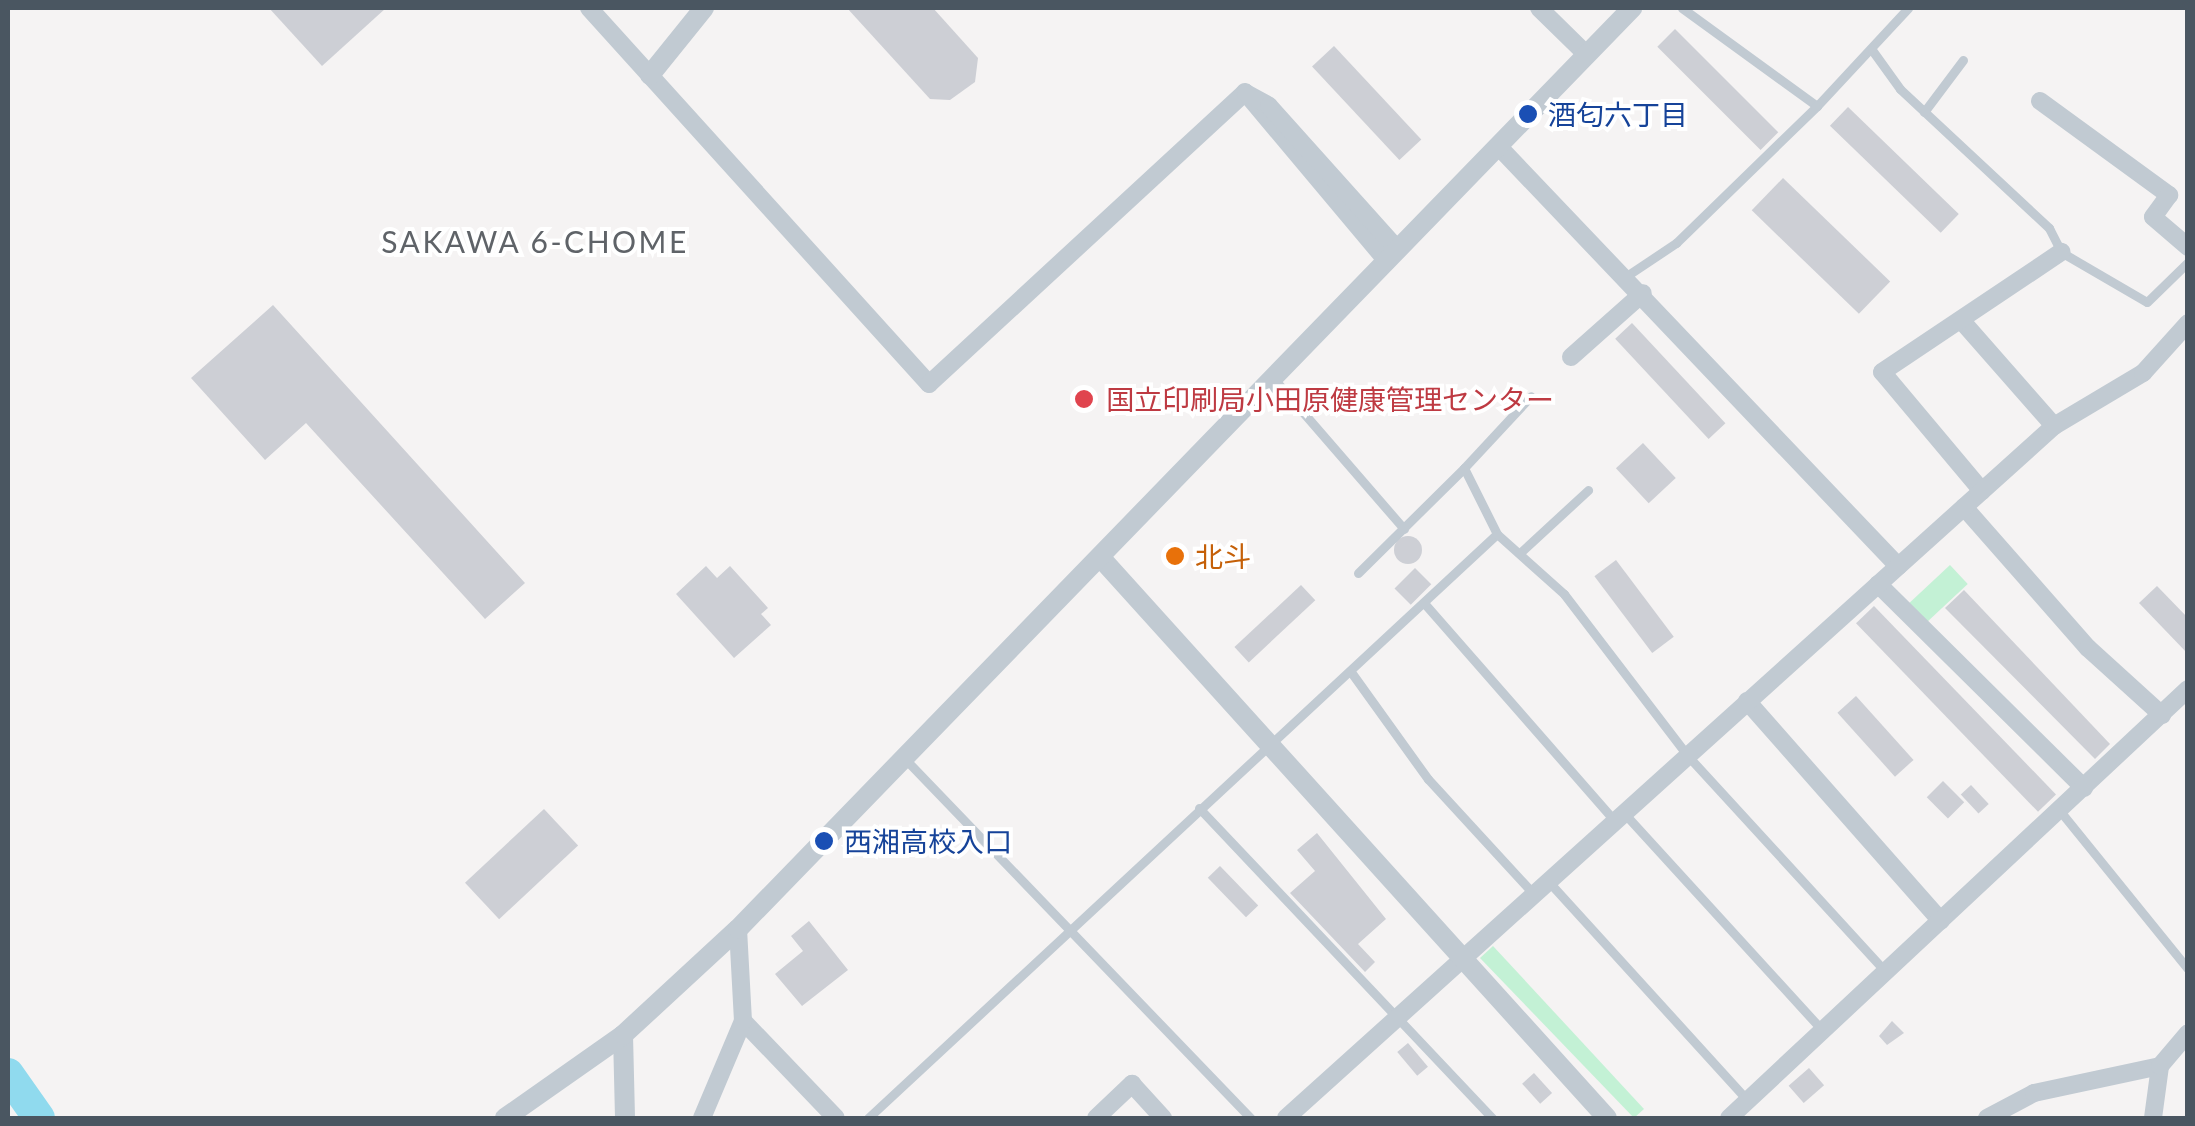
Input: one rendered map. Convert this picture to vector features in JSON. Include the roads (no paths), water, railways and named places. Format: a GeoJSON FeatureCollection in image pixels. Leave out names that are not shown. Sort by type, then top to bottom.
{"type":"FeatureCollection","features":[{"type":"Feature","properties":{"kind":"street"},"geometry":{"type":"LineString","coordinates":[[589,8],[929,384],[1245,92],[1269,106],[1393,255]]}},
{"type":"Feature","properties":{"kind":"street"},"geometry":{"type":"LineString","coordinates":[[650,75],[704,8]]}},
{"type":"Feature","properties":{"kind":"street"},"geometry":{"type":"LineString","coordinates":[[1539,8],[1587,55]]}},
{"type":"Feature","properties":{"kind":"street"},"geometry":{"type":"LineString","coordinates":[[504,1118],[623,1035],[738,929],[1632,8]]}},
{"type":"Feature","properties":{"kind":"street"},"geometry":{"type":"LineString","coordinates":[[2040,100],[2169,195],[2153,217],[2188,247]]}},
{"type":"Feature","properties":{"kind":"street"},"geometry":{"type":"LineString","coordinates":[[1500,148],[1628,276],[1898,566]]}},
{"type":"Feature","properties":{"kind":"street"},"geometry":{"type":"LineString","coordinates":[[1982,491],[1882,372],[2061,252]]}},
{"type":"Feature","properties":{"kind":"street"},"geometry":{"type":"LineString","coordinates":[[1572,358],[1643,293]]}},
{"type":"Feature","properties":{"kind":"street"},"geometry":{"type":"LineString","coordinates":[[1961,320],[2054,426]]}},
{"type":"Feature","properties":{"kind":"street"},"geometry":{"type":"LineString","coordinates":[[1286,1118],[2054,426],[2143,373],[2188,324]]}},
{"type":"Feature","properties":{"kind":"street"},"geometry":{"type":"LineString","coordinates":[[1964,507],[2088,648],[2162,715]]}},
{"type":"Feature","properties":{"kind":"street"},"geometry":{"type":"LineString","coordinates":[[1100,557],[1606,1118]]}},
{"type":"Feature","properties":{"kind":"street"},"geometry":{"type":"LineString","coordinates":[[1878,584],[2084,788]]}},
{"type":"Feature","properties":{"kind":"street"},"geometry":{"type":"LineString","coordinates":[[1729,1118],[2188,689]]}},
{"type":"Feature","properties":{"kind":"street"},"geometry":{"type":"LineString","coordinates":[[1747,701],[1941,921]]}},
{"type":"Feature","properties":{"kind":"street"},"geometry":{"type":"LineString","coordinates":[[702,1118],[743,1021],[738,929]]}},
{"type":"Feature","properties":{"kind":"street"},"geometry":{"type":"LineString","coordinates":[[743,1021],[836,1118]]}},
{"type":"Feature","properties":{"kind":"street"},"geometry":{"type":"LineString","coordinates":[[2153,1118],[2160,1066],[2188,1033]]}},
{"type":"Feature","properties":{"kind":"street"},"geometry":{"type":"LineString","coordinates":[[623,1035],[625,1118]]}},
{"type":"Feature","properties":{"kind":"street"},"geometry":{"type":"LineString","coordinates":[[1987,1118],[2034,1093],[2160,1066]]}},
{"type":"Feature","properties":{"kind":"street"},"geometry":{"type":"LineString","coordinates":[[1096,1118],[1132,1084],[1163,1118]]}},
{"type":"Feature","properties":{"kind":"lane"},"geometry":{"type":"LineString","coordinates":[[1682,8],[1817,106]]}},
{"type":"Feature","properties":{"kind":"lane"},"geometry":{"type":"LineString","coordinates":[[1628,276],[1676,243],[1817,106],[1908,8]]}},
{"type":"Feature","properties":{"kind":"lane"},"geometry":{"type":"LineString","coordinates":[[1872,50],[1924,112],[2049,228],[2061,252],[2147,302],[2188,262]]}},
{"type":"Feature","properties":{"kind":"lane"},"geometry":{"type":"LineString","coordinates":[[1924,112],[1963,60]]}},
{"type":"Feature","properties":{"kind":"lane"},"geometry":{"type":"LineString","coordinates":[[1273,378],[1404,529]]}},
{"type":"Feature","properties":{"kind":"lane"},"geometry":{"type":"LineString","coordinates":[[1358,573],[1531,396]]}},
{"type":"Feature","properties":{"kind":"lane"},"geometry":{"type":"LineString","coordinates":[[1464,468],[1498,534],[1522,551],[1687,754],[1886,972]]}},
{"type":"Feature","properties":{"kind":"lane"},"geometry":{"type":"LineString","coordinates":[[1522,551],[1588,490]]}},
{"type":"Feature","properties":{"kind":"lane"},"geometry":{"type":"LineString","coordinates":[[868,1118],[1498,534]]}},
{"type":"Feature","properties":{"kind":"lane"},"geometry":{"type":"LineString","coordinates":[[1424,603],[1823,1031]]}},
{"type":"Feature","properties":{"kind":"lane"},"geometry":{"type":"LineString","coordinates":[[1351,672],[1428,780],[1540,886],[1748,1101]]}},
{"type":"Feature","properties":{"kind":"lane"},"geometry":{"type":"LineString","coordinates":[[904,758],[1251,1118]]}},
{"type":"Feature","properties":{"kind":"lane"},"geometry":{"type":"LineString","coordinates":[[1199,808],[1492,1118]]}},
{"type":"Feature","properties":{"kind":"lane"},"geometry":{"type":"LineString","coordinates":[[2060,811],[2188,969]]}},
{"type":"Feature","properties":{"kind":"waterway"},"geometry":{"type":"LineString","coordinates":[[8,1074],[39,1118]]}},
{"type":"Feature","properties":{"kind":"place","name":"酒匂六丁目"},"geometry":{"type":"Point","coordinates":[1528,114]}},
{"type":"Feature","properties":{"kind":"place","name":"国立印刷局小田原健康管理センター"},"geometry":{"type":"Point","coordinates":[1084,399]}},
{"type":"Feature","properties":{"kind":"place","name":"北斗"},"geometry":{"type":"Point","coordinates":[1175,556]}},
{"type":"Feature","properties":{"kind":"place","name":"西湘高校入口"},"geometry":{"type":"Point","coordinates":[824,841]}},
{"type":"Feature","properties":{"kind":"district","name":"SAKAWA 6-CHOME"},"geometry":{"type":"Point","coordinates":[535,241]}}]}
